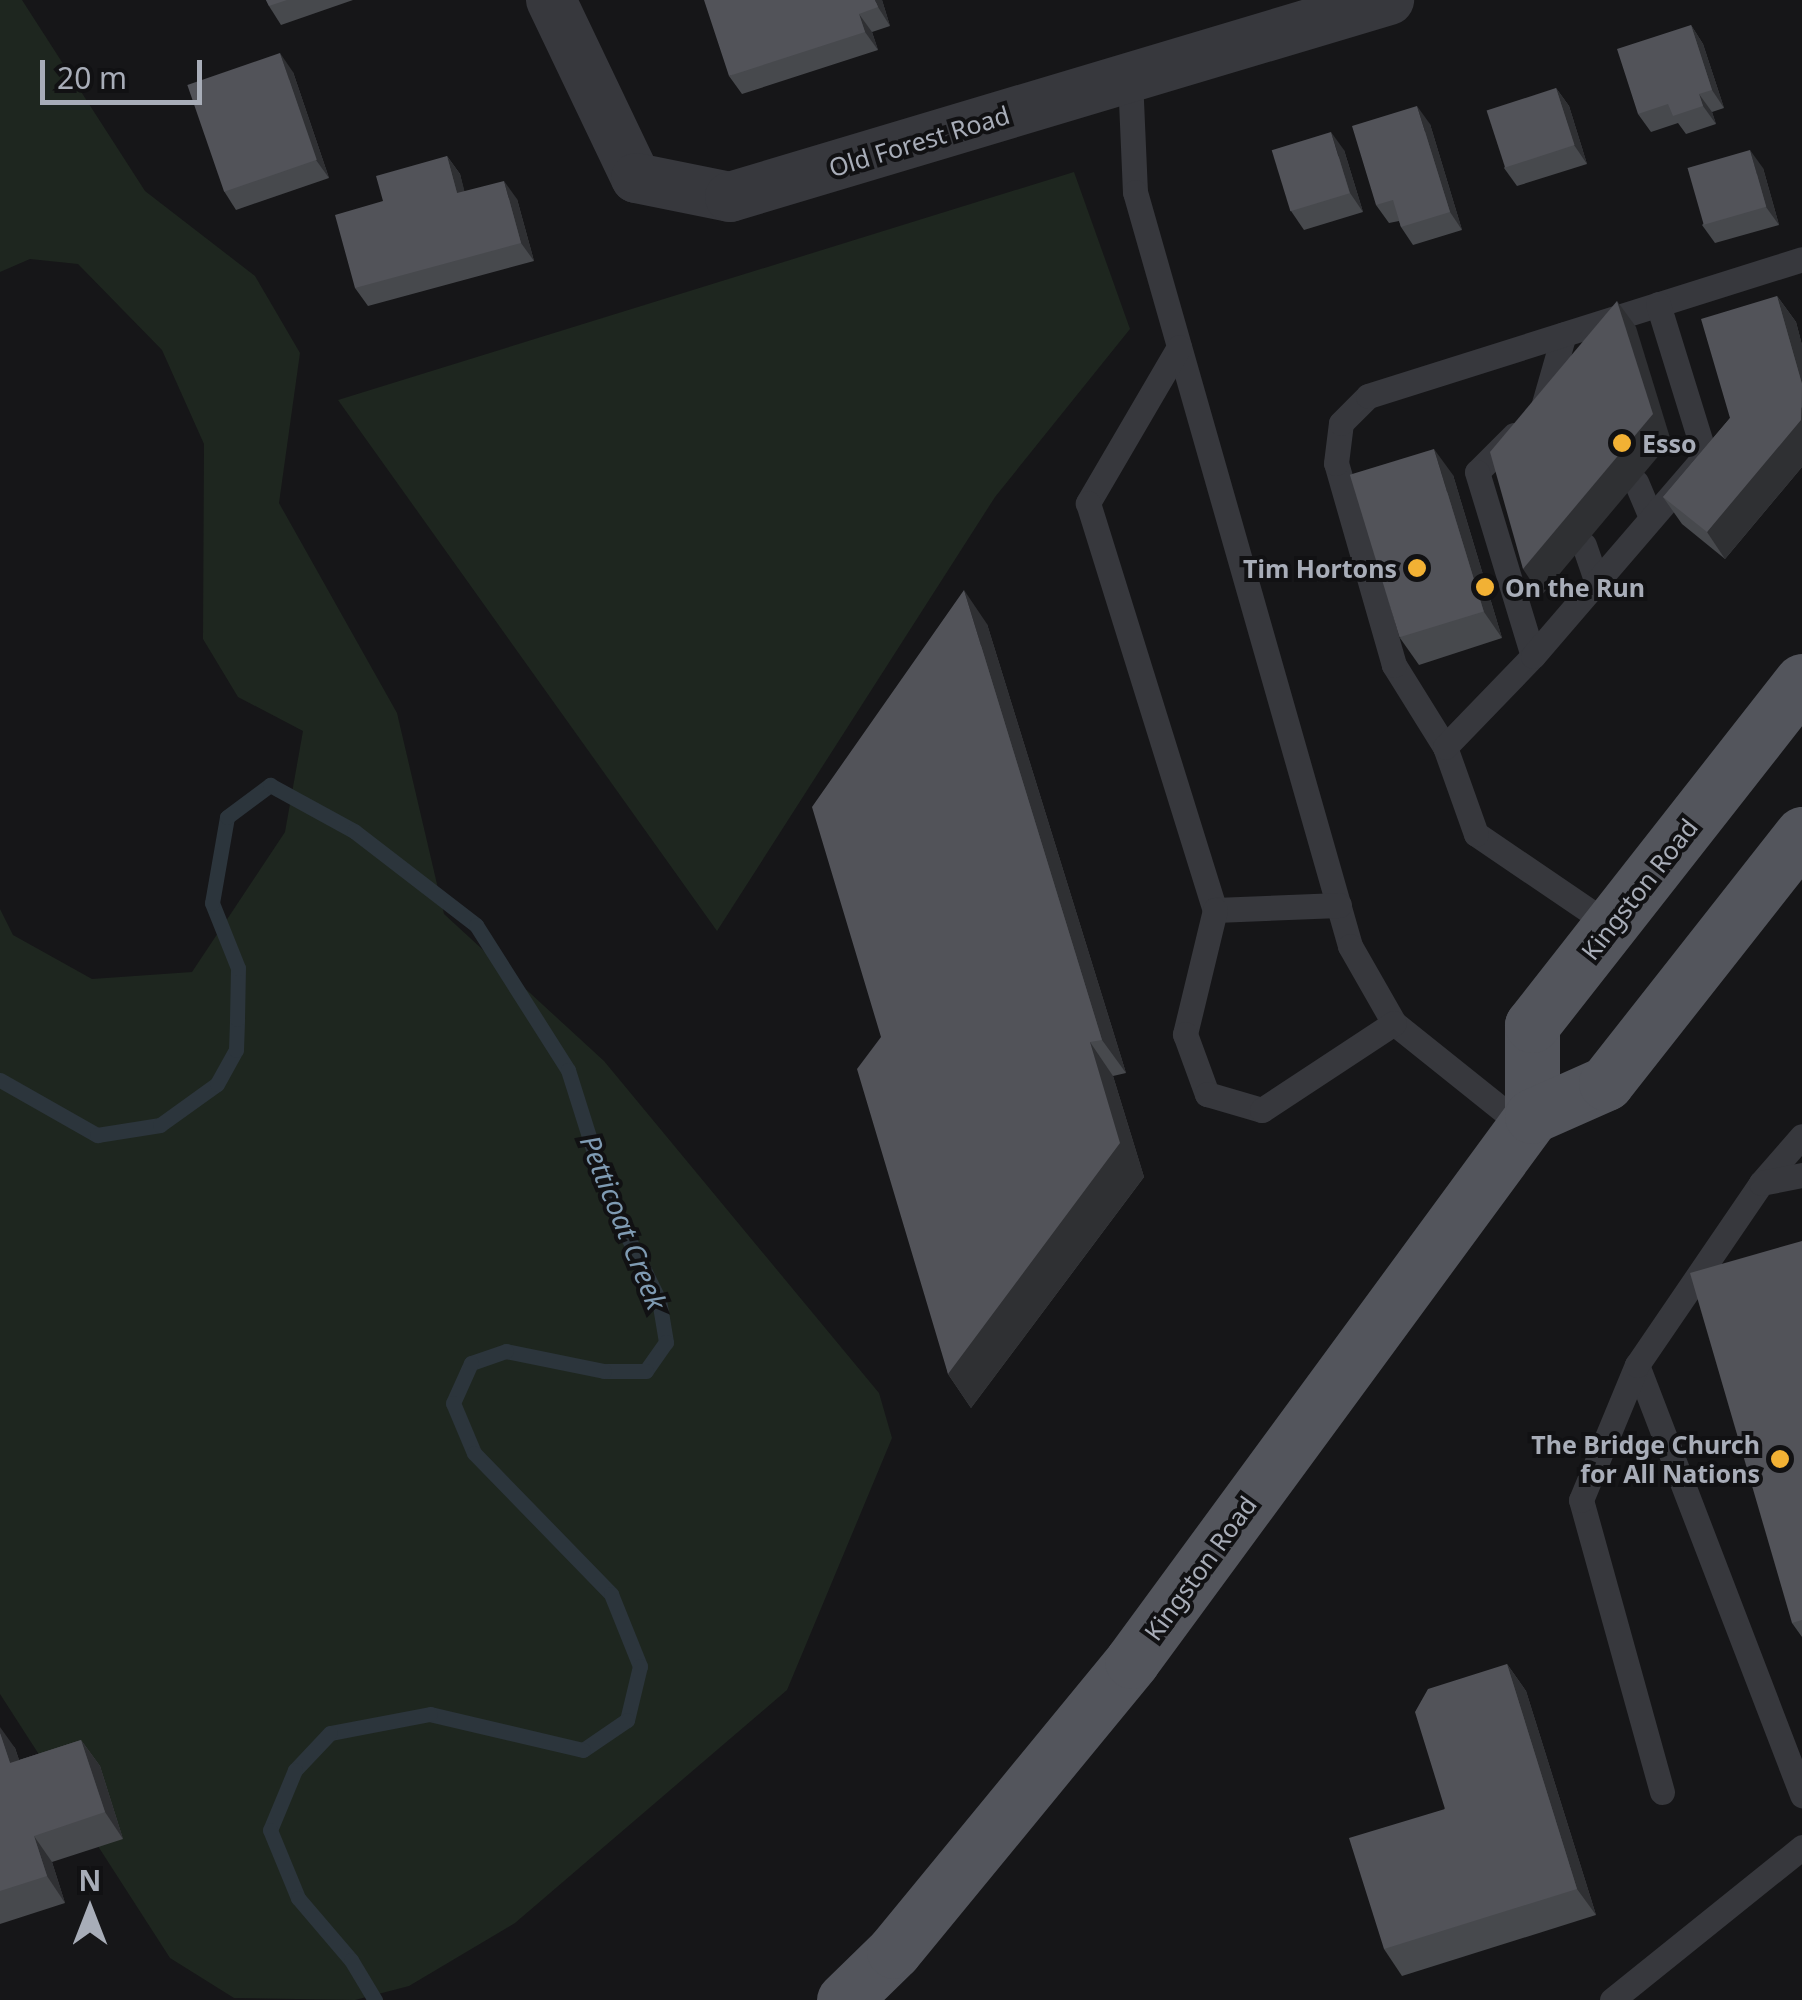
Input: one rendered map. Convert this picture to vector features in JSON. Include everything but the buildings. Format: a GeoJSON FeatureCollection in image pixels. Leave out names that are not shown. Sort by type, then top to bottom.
{"type":"FeatureCollection","features":[{"type":"Feature","properties":{"kind":"main road","name":"Kingston Road"},"geometry":{"type":"LineString","coordinates":[[1528,1121],[1532,1024],[1802,681]]}},
{"type":"Feature","properties":{"kind":"main road","name":"Kingston Road"},"geometry":{"type":"LineString","coordinates":[[844,2000],[894,1950],[1132,1661],[1528,1121],[1606,1083],[1802,834]]}},
{"type":"Feature","properties":{"kind":"street","name":"Old Forest Road"},"geometry":{"type":"LineString","coordinates":[[551,0],[636,178],[730,197],[1389,0]]}},
{"type":"Feature","properties":{"kind":"lane"},"geometry":{"type":"LineString","coordinates":[[1130,78],[1135,192],[1350,946],[1394,1023],[1528,1121]]}},
{"type":"Feature","properties":{"kind":"lane"},"geometry":{"type":"LineString","coordinates":[[1610,925],[1476,834],[1445,747],[1394,666],[1336,463],[1341,423],[1368,396],[1802,259]]}},
{"type":"Feature","properties":{"kind":"lane"},"geometry":{"type":"LineString","coordinates":[[1445,747],[1533,656],[1705,456],[1658,304]]}},
{"type":"Feature","properties":{"kind":"lane"},"geometry":{"type":"LineString","coordinates":[[1533,656],[1477,472],[1543,421],[1585,363],[1573,331]]}},
{"type":"Feature","properties":{"kind":"lane"},"geometry":{"type":"LineString","coordinates":[[1543,421],[1573,331]]}},
{"type":"Feature","properties":{"kind":"lane"},"geometry":{"type":"LineString","coordinates":[[1179,347],[1088,503],[1215,910],[1184,1034],[1207,1094],[1262,1110],[1394,1023]]}},
{"type":"Feature","properties":{"kind":"lane"},"geometry":{"type":"LineString","coordinates":[[1636,482],[1650,518]]}},
{"type":"Feature","properties":{"kind":"lane"},"geometry":{"type":"LineString","coordinates":[[1584,544],[1597,582]]}},
{"type":"Feature","properties":{"kind":"lane"},"geometry":{"type":"LineString","coordinates":[[1215,910],[1339,906]]}},
{"type":"Feature","properties":{"kind":"lane"},"geometry":{"type":"LineString","coordinates":[[1662,1792],[1581,1500],[1637,1365],[1761,1184],[1802,1136]]}},
{"type":"Feature","properties":{"kind":"lane"},"geometry":{"type":"LineString","coordinates":[[1761,1184],[1802,1175]]}},
{"type":"Feature","properties":{"kind":"lane"},"geometry":{"type":"LineString","coordinates":[[1637,1365],[1802,1796]]}},
{"type":"Feature","properties":{"kind":"lane"},"geometry":{"type":"LineString","coordinates":[[1612,2000],[1802,1847]]}},
{"type":"Feature","properties":{"kind":"shaded area"},"geometry":{"type":"Polygon","coordinates":[[[0,0],[22,0],[145,191],[255,276],[300,353],[279,503],[397,713],[444,914],[604,1061],[879,1393],[892,1438],[787,1690],[515,1923],[409,1986],[355,2000],[234,1998],[170,1958],[0,1694],[0,909],[13,935],[92,979],[192,972],[285,832],[303,731],[238,697],[203,639],[204,444],[162,350],[78,264],[30,259],[0,272],[0,0]]]}},
{"type":"Feature","properties":{"kind":"shaded area"},"geometry":{"type":"Polygon","coordinates":[[[1074,172],[1130,329],[995,497],[717,931],[338,400],[1074,172]]]}},
{"type":"Feature","properties":{"kind":"waterway","name":"Petticoat Creek"},"geometry":{"type":"LineString","coordinates":[[0,1080],[97,1135],[160,1125],[217,1084],[236,1050],[238,968],[212,903],[227,817],[270,785],[354,831],[476,925],[568,1070],[608,1197],[659,1300],[666,1342],[646,1371],[604,1371],[506,1351],[471,1363],[453,1403],[474,1453],[611,1594],[640,1666],[627,1720],[583,1750],[430,1714],[330,1733],[295,1770],[270,1830],[298,1898],[351,1960],[375,2000]]}},
{"type":"Feature","properties":{"kind":"place","name":"Esso"},"geometry":{"type":"Point","coordinates":[1622,443]}},
{"type":"Feature","properties":{"kind":"place","name":"Tim Hortons"},"geometry":{"type":"Point","coordinates":[1417,568]}},
{"type":"Feature","properties":{"kind":"place","name":"On the Run"},"geometry":{"type":"Point","coordinates":[1485,587]}},
{"type":"Feature","properties":{"kind":"place","name":"The Bridge Church for All Nations"},"geometry":{"type":"Point","coordinates":[1780,1459]}}]}
